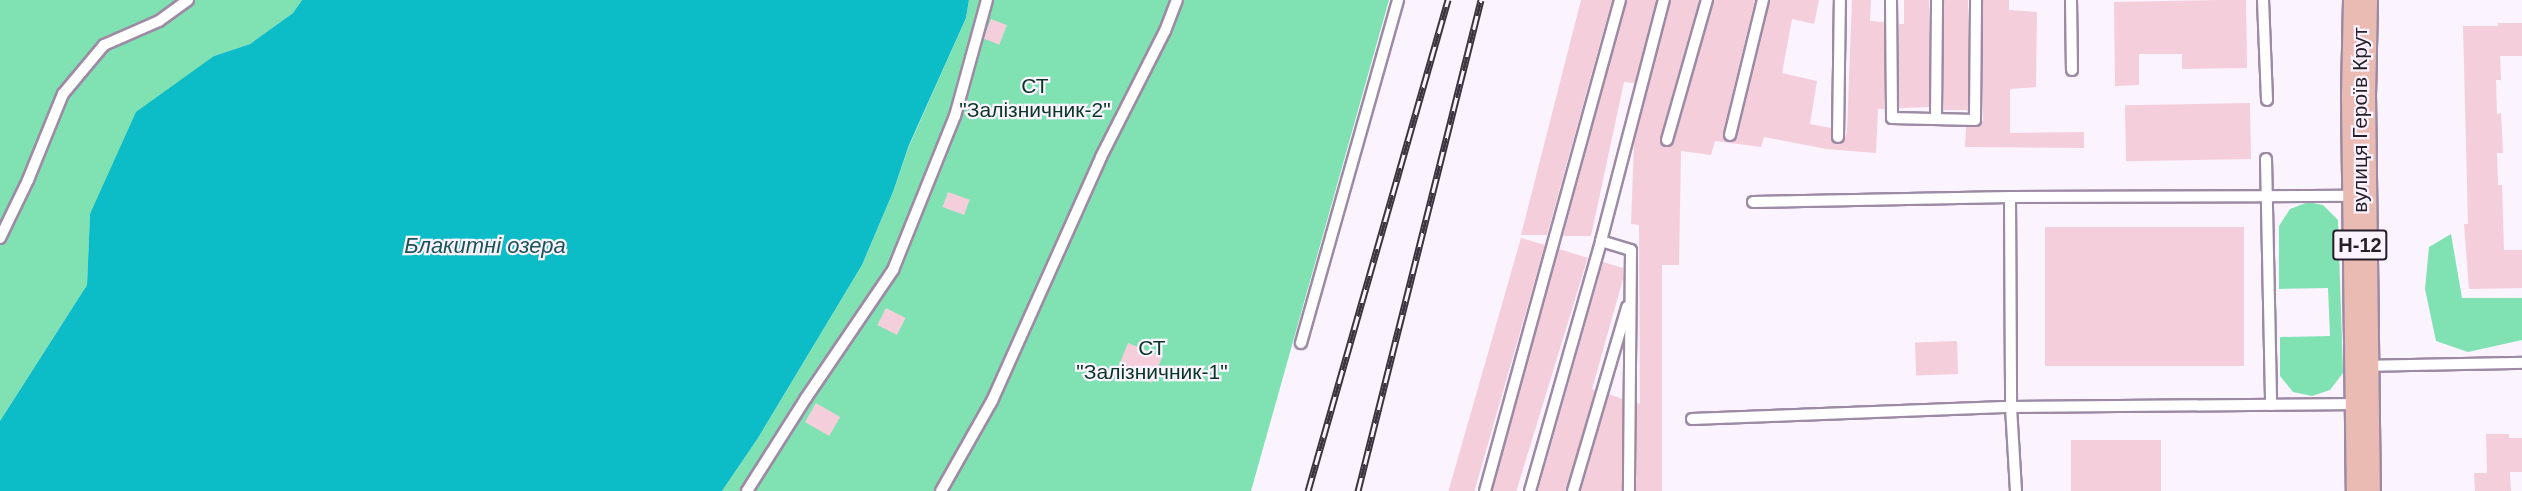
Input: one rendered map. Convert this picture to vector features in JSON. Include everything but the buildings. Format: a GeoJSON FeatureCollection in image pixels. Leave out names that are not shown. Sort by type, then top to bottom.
{"type":"FeatureCollection","features":[{"type":"Feature","properties":{"kind":"main road","name":"вулиця Героїв Крут"},"geometry":{"type":"LineString","coordinates":[[2360,0],[2359,196],[2363,491]]}},
{"type":"Feature","properties":{"kind":"lane"},"geometry":{"type":"LineString","coordinates":[[0,238],[28,180],[63,94],[104,45],[159,21],[188,0]]}},
{"type":"Feature","properties":{"kind":"lane"},"geometry":{"type":"LineString","coordinates":[[747,491],[806,398],[893,270],[955,116],[987,0]]}},
{"type":"Feature","properties":{"kind":"lane"},"geometry":{"type":"LineString","coordinates":[[941,491],[992,401],[1101,157],[1165,31],[1177,0]]}},
{"type":"Feature","properties":{"kind":"lane"},"geometry":{"type":"LineString","coordinates":[[1301,343],[1398,0]]}},
{"type":"Feature","properties":{"kind":"lane"},"geometry":{"type":"LineString","coordinates":[[1485,491],[1620,0]]}},
{"type":"Feature","properties":{"kind":"lane"},"geometry":{"type":"LineString","coordinates":[[1530,491],[1601,242],[1664,0]]}},
{"type":"Feature","properties":{"kind":"lane"},"geometry":{"type":"LineString","coordinates":[[1667,140],[1707,0]]}},
{"type":"Feature","properties":{"kind":"lane"},"geometry":{"type":"LineString","coordinates":[[1730,135],[1763,0]]}},
{"type":"Feature","properties":{"kind":"lane"},"geometry":{"type":"LineString","coordinates":[[1838,137],[1840,0]]}},
{"type":"Feature","properties":{"kind":"lane"},"geometry":{"type":"LineString","coordinates":[[1891,0],[1892,118],[1976,120],[1976,0]]}},
{"type":"Feature","properties":{"kind":"lane"},"geometry":{"type":"LineString","coordinates":[[1936,119],[1937,0]]}},
{"type":"Feature","properties":{"kind":"lane"},"geometry":{"type":"LineString","coordinates":[[2072,0],[2072,70]]}},
{"type":"Feature","properties":{"kind":"lane"},"geometry":{"type":"LineString","coordinates":[[2263,0],[2267,100]]}},
{"type":"Feature","properties":{"kind":"lane"},"geometry":{"type":"LineString","coordinates":[[2266,159],[2271,405]]}},
{"type":"Feature","properties":{"kind":"lane"},"geometry":{"type":"LineString","coordinates":[[1753,202],[2010,197],[2359,196]]}},
{"type":"Feature","properties":{"kind":"lane"},"geometry":{"type":"LineString","coordinates":[[2010,197],[2011,407],[2016,491]]}},
{"type":"Feature","properties":{"kind":"lane"},"geometry":{"type":"LineString","coordinates":[[1601,242],[1631,250],[1629,491]]}},
{"type":"Feature","properties":{"kind":"lane"},"geometry":{"type":"LineString","coordinates":[[1573,491],[1631,292]]}},
{"type":"Feature","properties":{"kind":"lane"},"geometry":{"type":"LineString","coordinates":[[2361,366],[2522,363]]}},
{"type":"Feature","properties":{"kind":"lane"},"geometry":{"type":"LineString","coordinates":[[1692,419],[2011,407],[2362,404]]}},
{"type":"Feature","properties":{"kind":"green space"},"geometry":{"type":"Polygon","coordinates":[[[0,0],[302,0],[293,13],[250,44],[214,56],[90,214],[87,285],[0,421],[0,0]]]}},
{"type":"Feature","properties":{"kind":"green space","name":"СТ \"Залізничник-1\""},"geometry":{"type":"Polygon","coordinates":[[[969,0],[1389,0],[1251,491],[722,491],[758,438],[862,265],[893,192],[909,146],[966,18],[969,0]]]}},
{"type":"Feature","properties":{"kind":"green space"},"geometry":{"type":"Polygon","coordinates":[[[2308,202],[2323,205],[2338,220],[2343,373],[2330,390],[2312,396],[2293,392],[2280,376],[2280,337],[2330,336],[2328,288],[2279,289],[2279,226],[2290,209],[2308,202]]]}},
{"type":"Feature","properties":{"kind":"green space"},"geometry":{"type":"Polygon","coordinates":[[[2451,234],[2462,298],[2522,298],[2522,340],[2468,352],[2436,341],[2425,289],[2429,247],[2451,234]]]}},
{"type":"Feature","properties":{"kind":"water","name":"Блакитні озера"},"geometry":{"type":"Polygon","coordinates":[[[302,0],[969,0],[966,18],[909,145],[893,192],[862,265],[758,438],[722,491],[0,491],[0,421],[87,285],[90,214],[136,112],[214,56],[250,44],[293,13],[302,0]]]}},
{"type":"Feature","properties":{"kind":"railway"},"geometry":{"type":"LineString","coordinates":[[1308,491],[1448,0]]}},
{"type":"Feature","properties":{"kind":"railway"},"geometry":{"type":"LineString","coordinates":[[1358,491],[1481,0]]}},
{"type":"Feature","properties":{"kind":"park label","name":"СТ \"Залізничник-2\""},"geometry":{"type":"Point","coordinates":[1035,98]}}]}
